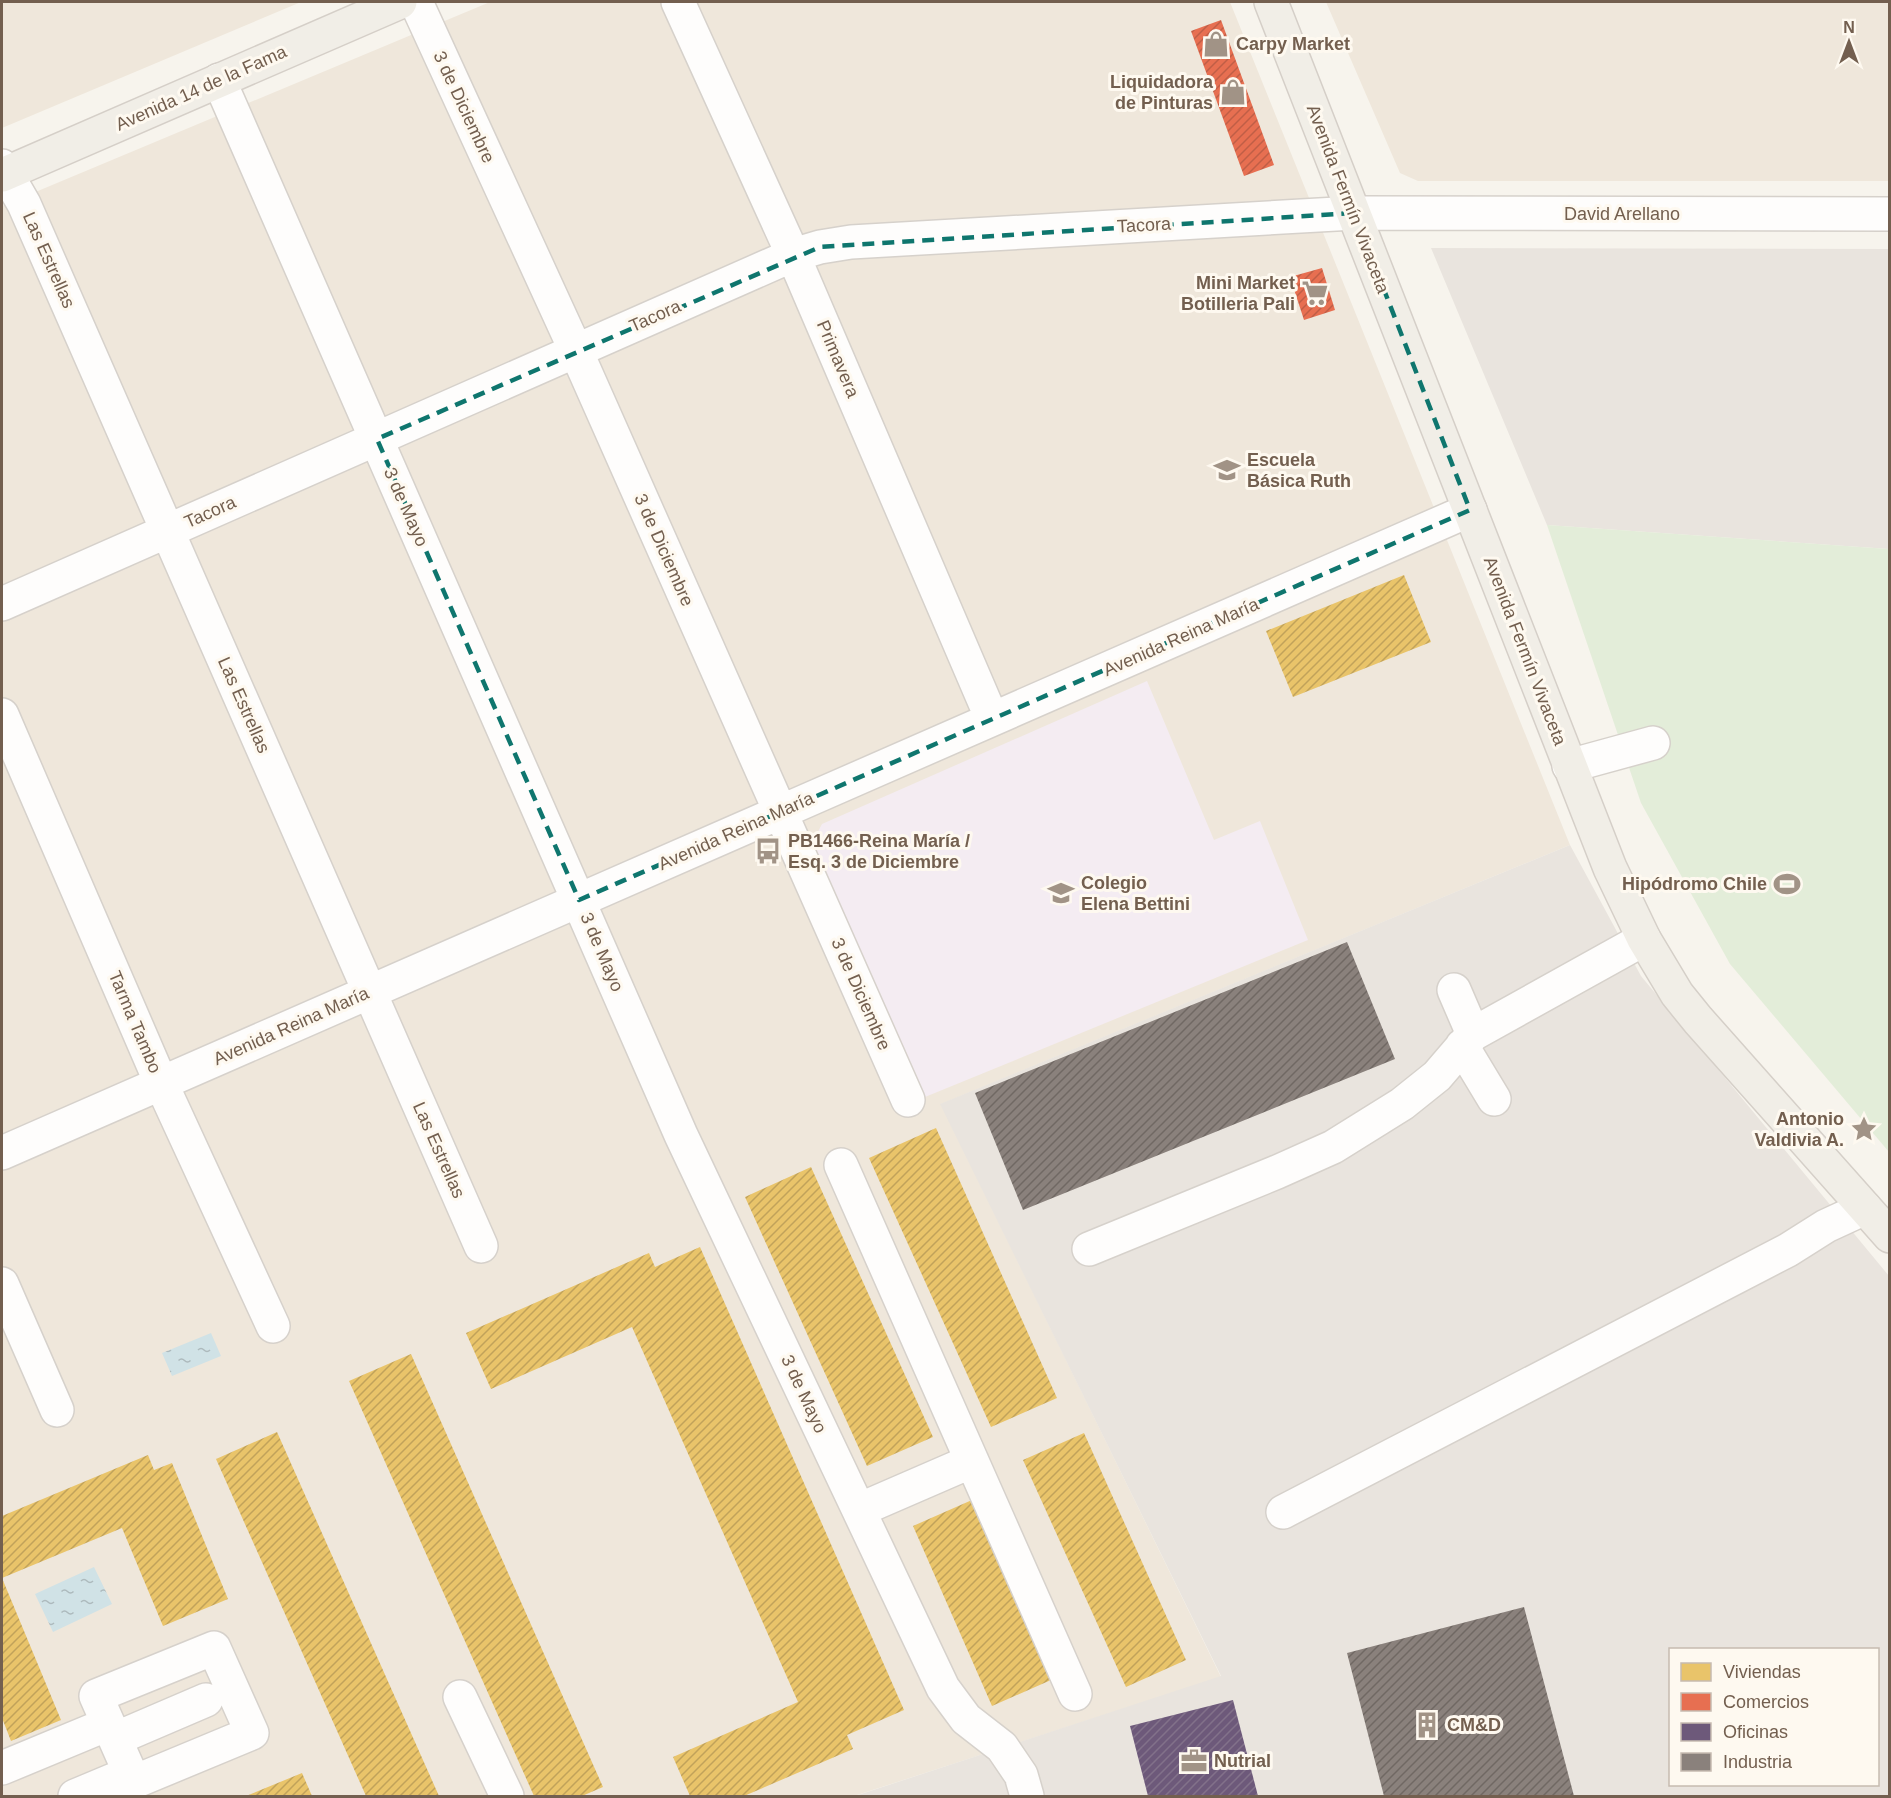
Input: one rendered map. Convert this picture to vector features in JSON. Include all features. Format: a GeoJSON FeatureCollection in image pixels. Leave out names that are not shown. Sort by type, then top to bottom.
{"type":"FeatureCollection","features":[{"type":"Feature","properties":{"kind":"main road","name":"Avenida 14 de la Fama"},"geometry":{"type":"LineString","coordinates":[[3,171],[400,2]]}},
{"type":"Feature","properties":{"kind":"main road","name":"Avenida Fermín Vivaceta"},"geometry":{"type":"LineString","coordinates":[[1270,2],[1569,766],[1610,868],[1644,939],[1677,994],[1691,1011],[1890,1236]]}},
{"type":"Feature","properties":{"kind":"street","name":"3 de Diciembre"},"geometry":{"type":"LineString","coordinates":[[416,2],[576,351],[908,1100]]}},
{"type":"Feature","properties":{"kind":"street","name":"Primavera"},"geometry":{"type":"LineString","coordinates":[[678,2],[793,255],[992,719]]}},
{"type":"Feature","properties":{"kind":"street","name":"3 de Mayo"},"geometry":{"type":"LineString","coordinates":[[219,80],[681,1135],[943,1688],[966,1719],[1002,1747],[1021,1775],[1027,1797]]}},
{"type":"Feature","properties":{"kind":"street","name":"Las Estrellas"},"geometry":{"type":"LineString","coordinates":[[3,171],[24,204],[482,1246]]}},
{"type":"Feature","properties":{"kind":"street","name":"Tacora"},"geometry":{"type":"LineString","coordinates":[[2,604],[793,255],[820,247],[851,242],[1354,213]]}},
{"type":"Feature","properties":{"kind":"street","name":"David Arellano"},"geometry":{"type":"LineString","coordinates":[[1354,213],[1890,214]]}},
{"type":"Feature","properties":{"kind":"street","name":"Avenida Reina María"},"geometry":{"type":"LineString","coordinates":[[2,1153],[1470,510]]}},
{"type":"Feature","properties":{"kind":"street","name":"Tarma Tambo"},"geometry":{"type":"LineString","coordinates":[[2,715],[161,1083],[273,1326]]}},
{"type":"Feature","properties":{"kind":"street"},"geometry":{"type":"LineString","coordinates":[[1569,766],[1653,743]]}},
{"type":"Feature","properties":{"kind":"street"},"geometry":{"type":"LineString","coordinates":[[1089,1250],[1333,1147],[1402,1104],[1437,1076],[1468,1040],[1644,939]]}},
{"type":"Feature","properties":{"kind":"street"},"geometry":{"type":"LineString","coordinates":[[1454,990],[1468,1040],[1494,1099]]}},
{"type":"Feature","properties":{"kind":"street"},"geometry":{"type":"LineString","coordinates":[[841,1165],[1076,1694]]}},
{"type":"Feature","properties":{"kind":"street"},"geometry":{"type":"LineString","coordinates":[[1283,1512],[1778,1256],[1826,1226],[1865,1208]]}},
{"type":"Feature","properties":{"kind":"street"},"geometry":{"type":"LineString","coordinates":[[2,1284],[57,1410]]}},
{"type":"Feature","properties":{"kind":"street"},"geometry":{"type":"LineString","coordinates":[[859,1510],[972,1461]]}},
{"type":"Feature","properties":{"kind":"street"},"geometry":{"type":"LineString","coordinates":[[214,1648],[252,1733],[134,1782],[130,1773],[96,1696],[214,1648]]}},
{"type":"Feature","properties":{"kind":"street"},"geometry":{"type":"LineString","coordinates":[[460,1697],[507,1797]]}},
{"type":"Feature","properties":{"kind":"street"},"geometry":{"type":"LineString","coordinates":[[2,1768],[206,1700]]}},
{"type":"Feature","properties":{"kind":"street"},"geometry":{"type":"LineString","coordinates":[[75,1797],[130,1773]]}},
{"type":"Feature","properties":{"kind":"highlighted area"},"geometry":{"type":"Polygon","coordinates":[[[1354,213],[1470,510],[579,900],[377,439],[820,247],[1354,213]]]}},
{"type":"Feature","properties":{"kind":"shaded area"},"geometry":{"type":"Polygon","coordinates":[[[2,2],[301,2],[2,128],[2,2]]]}},
{"type":"Feature","properties":{"kind":"shaded area"},"geometry":{"type":"Polygon","coordinates":[[[490,2],[1230,2],[1570,845],[941,1104],[1221,1677],[854,1796],[2,1796],[2,206],[490,2]]]}},
{"type":"Feature","properties":{"kind":"shaded area"},"geometry":{"type":"Polygon","coordinates":[[[1326,2],[1889,2],[1889,181],[1418,181],[1400,173],[1326,2]]]}},
{"type":"Feature","properties":{"kind":"shaded area"},"geometry":{"type":"Polygon","coordinates":[[[1431,248],[1889,249],[1889,549],[1547,525],[1431,248]]]}},
{"type":"Feature","properties":{"kind":"shaded area","name":"Colegio Elena Bettini"},"geometry":{"type":"Polygon","coordinates":[[[1147,681],[1214,840],[1260,821],[1308,940],[925,1097],[811,845],[822,824],[1147,681]]]}},
{"type":"Feature","properties":{"kind":"shaded area"},"geometry":{"type":"Polygon","coordinates":[[[1570,845],[1641,976],[1889,1276],[1889,1796],[855,1796],[1221,1676],[940,1104],[1570,845]]]}},
{"type":"Feature","properties":{"kind":"green space","name":"Hipódromo Chile"},"geometry":{"type":"Polygon","coordinates":[[[1547,525],[1889,549],[1889,1152],[1730,964],[1641,803],[1547,525]]]}},
{"type":"Feature","properties":{"kind":"water"},"geometry":{"type":"Polygon","coordinates":[[[211,1333],[221,1356],[172,1376],[162,1353],[211,1333]]]}},
{"type":"Feature","properties":{"kind":"water"},"geometry":{"type":"Polygon","coordinates":[[[94,1567],[112,1604],[53,1632],[35,1594],[94,1567]]]}},
{"type":"Feature","properties":{"kind":"building: Viviendas"},"geometry":{"type":"Polygon","coordinates":[[[1404,575],[1431,642],[1293,697],[1266,631],[1404,575]]]}},
{"type":"Feature","properties":{"kind":"building: Viviendas"},"geometry":{"type":"Polygon","coordinates":[[[936,1128],[1057,1398],[991,1427],[869,1158],[936,1128]]]}},
{"type":"Feature","properties":{"kind":"building: Viviendas"},"geometry":{"type":"Polygon","coordinates":[[[811,1167],[933,1437],[867,1466],[745,1197],[811,1167]]]}},
{"type":"Feature","properties":{"kind":"building: Viviendas"},"geometry":{"type":"Polygon","coordinates":[[[700,1247],[904,1710],[847,1735],[853,1749],[744,1796],[690,1796],[673,1757],[798,1702],[632,1327],[491,1389],[466,1333],[649,1253],[655,1267],[700,1247]]]}},
{"type":"Feature","properties":{"kind":"building: Viviendas"},"geometry":{"type":"Polygon","coordinates":[[[411,1354],[603,1787],[582,1796],[534,1796],[349,1381],[411,1354]]]}},
{"type":"Feature","properties":{"kind":"building: Viviendas"},"geometry":{"type":"Polygon","coordinates":[[[277,1432],[439,1796],[366,1796],[216,1459],[277,1432]]]}},
{"type":"Feature","properties":{"kind":"building: Viviendas"},"geometry":{"type":"Polygon","coordinates":[[[1084,1433],[1186,1660],[1126,1687],[1023,1460],[1084,1433]]]}},
{"type":"Feature","properties":{"kind":"building: Viviendas"},"geometry":{"type":"Polygon","coordinates":[[[148,1455],[154,1470],[172,1463],[228,1599],[163,1626],[122,1528],[2,1578],[2,1516],[148,1455]]]}},
{"type":"Feature","properties":{"kind":"building: Viviendas"},"geometry":{"type":"Polygon","coordinates":[[[972,1500],[1051,1680],[992,1706],[913,1526],[972,1500]]]}},
{"type":"Feature","properties":{"kind":"building: Viviendas"},"geometry":{"type":"Polygon","coordinates":[[[2,1578],[61,1720],[11,1741],[2,1718],[2,1578]]]}},
{"type":"Feature","properties":{"kind":"building: Viviendas"},"geometry":{"type":"Polygon","coordinates":[[[302,1773],[312,1796],[246,1796],[302,1773]]]}},
{"type":"Feature","properties":{"kind":"building: Comercios"},"geometry":{"type":"Polygon","coordinates":[[[1221,20],[1274,165],[1244,176],[1191,31],[1221,20]]]}},
{"type":"Feature","properties":{"kind":"building: Comercios"},"geometry":{"type":"Polygon","coordinates":[[[1322,268],[1335,310],[1304,320],[1290,277],[1322,268]]]}},
{"type":"Feature","properties":{"kind":"building: Oficinas","name":"Nutrial"},"geometry":{"type":"Polygon","coordinates":[[[1233,1700],[1258,1796],[1148,1796],[1130,1726],[1233,1700]]]}},
{"type":"Feature","properties":{"kind":"building: Industria"},"geometry":{"type":"Polygon","coordinates":[[[1347,942],[1395,1059],[1023,1210],[975,1093],[1347,942]]]}},
{"type":"Feature","properties":{"kind":"building: Industria","name":"CM&D"},"geometry":{"type":"Polygon","coordinates":[[[1524,1607],[1574,1796],[1384,1796],[1347,1653],[1524,1607]]]}},
{"type":"Feature","properties":{"kind":"place","name":"Carpy Market"},"geometry":{"type":"Point","coordinates":[1216,44]}},
{"type":"Feature","properties":{"kind":"place","name":"Liquidadora de Pinturas"},"geometry":{"type":"Point","coordinates":[1233,92]}},
{"type":"Feature","properties":{"kind":"place","name":"Mini Market Botilleria Pali"},"geometry":{"type":"Point","coordinates":[1315,293]}},
{"type":"Feature","properties":{"kind":"place","name":"Escuela Básica Ruth"},"geometry":{"type":"Point","coordinates":[1227,470]}},
{"type":"Feature","properties":{"kind":"place","name":"PB1466-Reina María / Esq. 3 de Diciembre"},"geometry":{"type":"Point","coordinates":[768,851]}},
{"type":"Feature","properties":{"kind":"place","name":"Hipódromo Chile"},"geometry":{"type":"Point","coordinates":[1787,884]}},
{"type":"Feature","properties":{"kind":"place","name":"Colegio Elena Bettini"},"geometry":{"type":"Point","coordinates":[1061,893]}},
{"type":"Feature","properties":{"kind":"place","name":"Antonio Valdivia A."},"geometry":{"type":"Point","coordinates":[1864,1129]}},
{"type":"Feature","properties":{"kind":"place","name":"CM&D"},"geometry":{"type":"Point","coordinates":[1427,1725]}},
{"type":"Feature","properties":{"kind":"place","name":"Nutrial"},"geometry":{"type":"Point","coordinates":[1194,1761]}}]}
